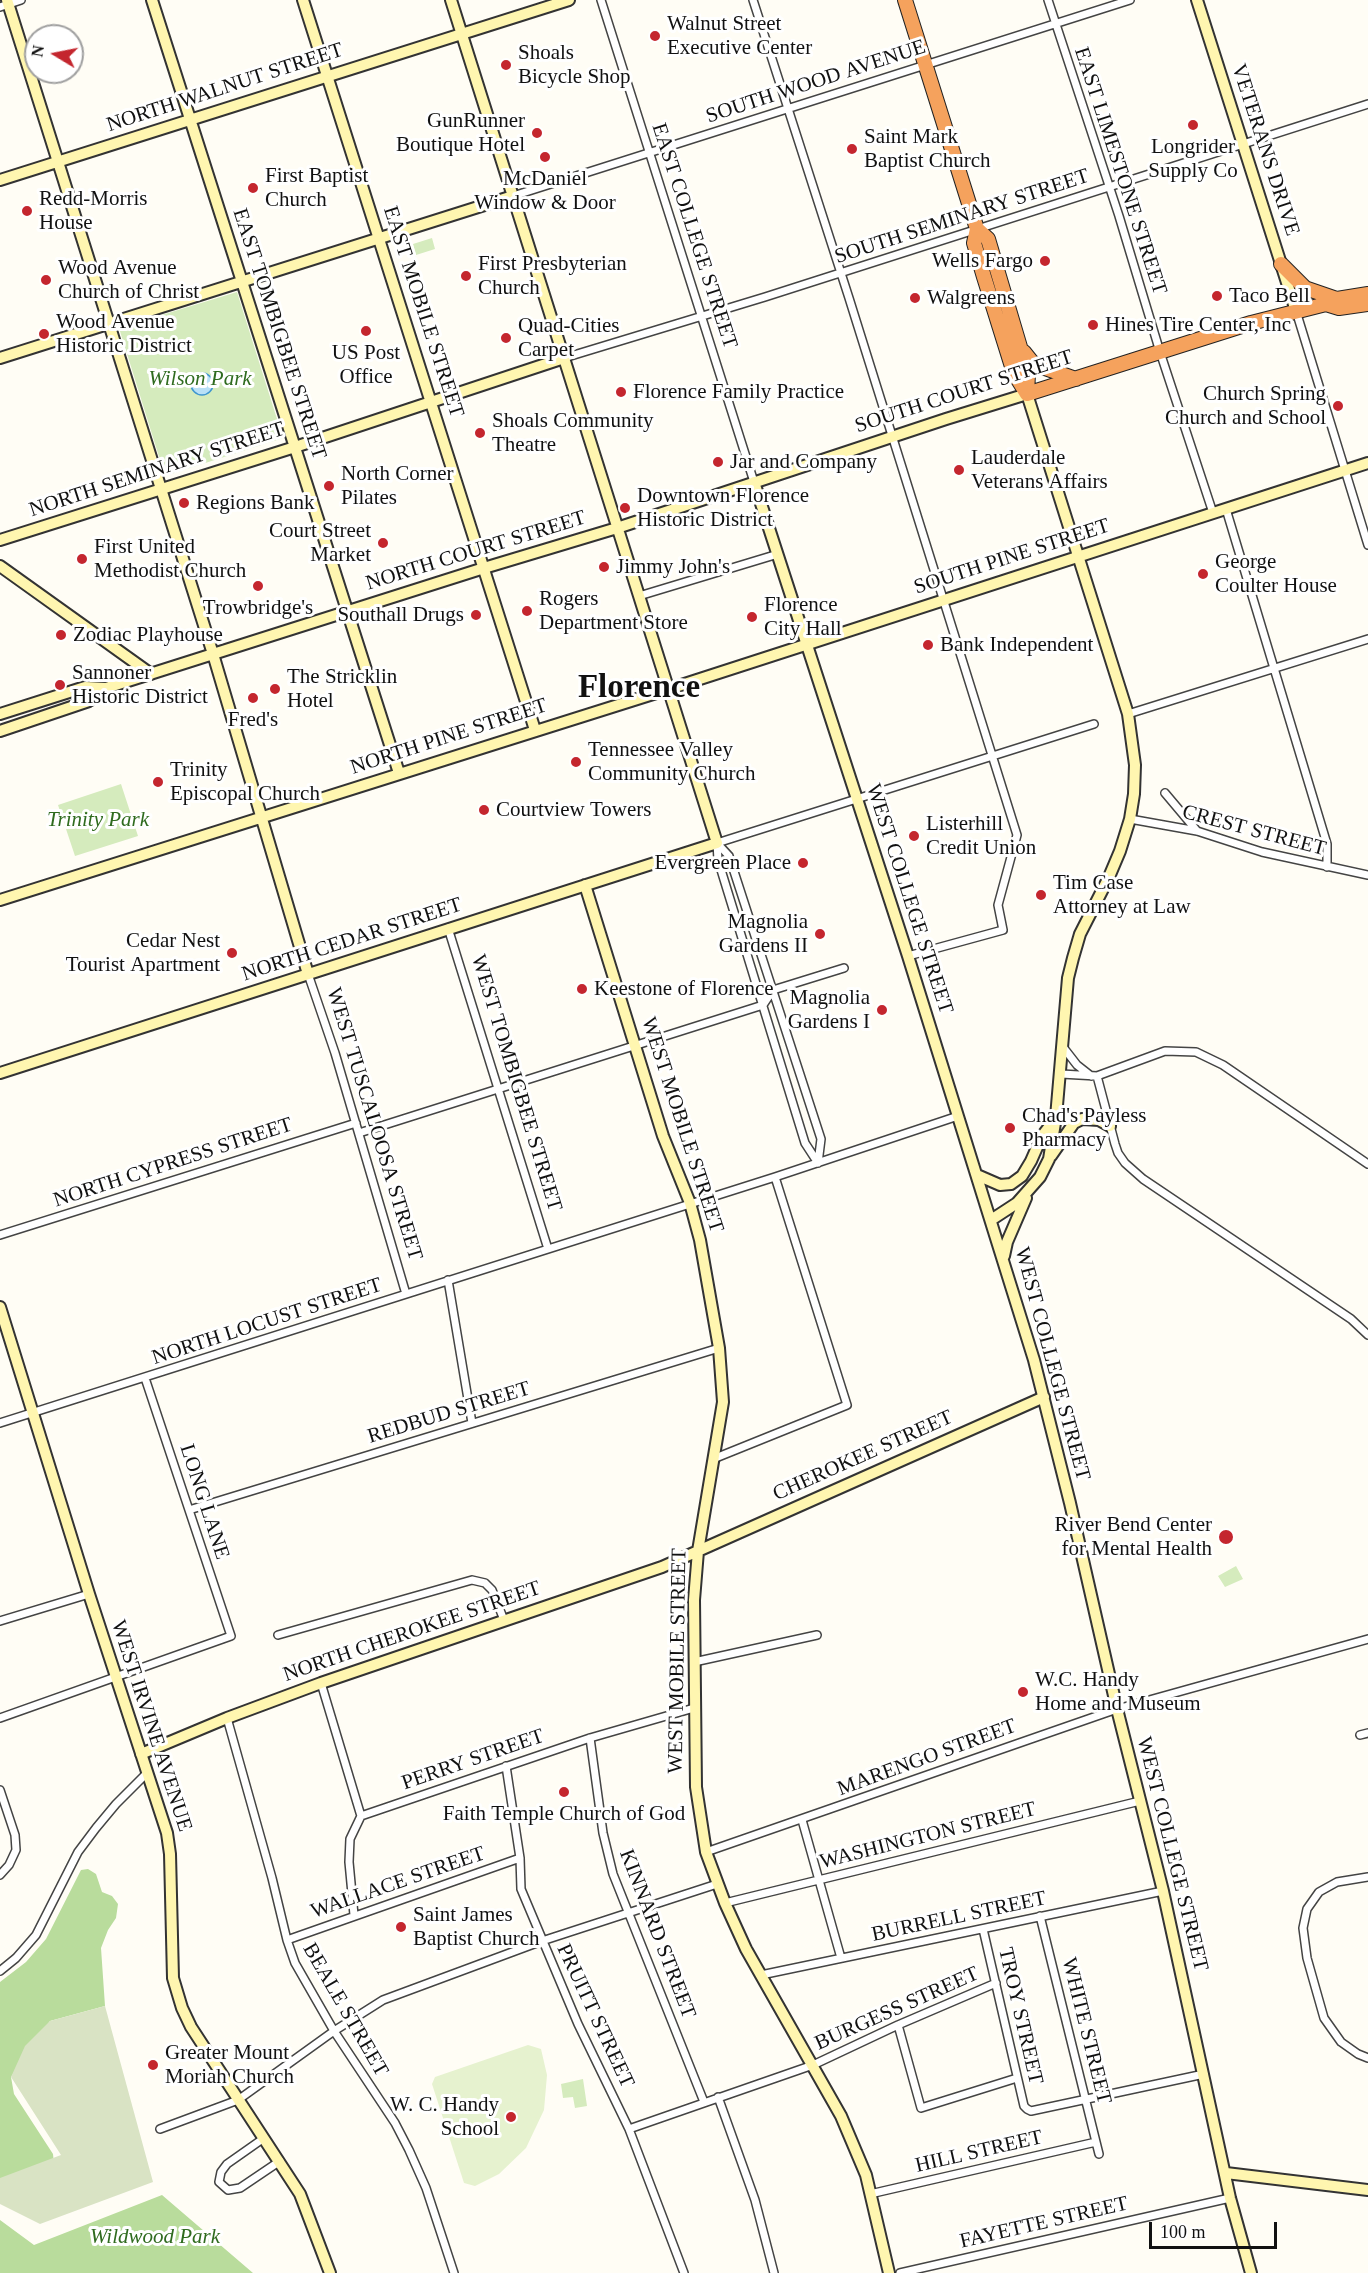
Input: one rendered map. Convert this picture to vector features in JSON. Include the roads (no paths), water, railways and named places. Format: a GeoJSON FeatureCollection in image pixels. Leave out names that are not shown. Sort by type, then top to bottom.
{"type":"FeatureCollection","features":[{"type":"Feature","properties":{"kind":"highway"},"geometry":{"type":"LineString","coordinates":[[905,0],[977,229],[974,243],[984,277],[1014,373],[1027,394]]}},
{"type":"Feature","properties":{"kind":"highway"},"geometry":{"type":"LineString","coordinates":[[977,229],[988,239],[1028,374],[1027,394]]}},
{"type":"Feature","properties":{"kind":"highway"},"geometry":{"type":"LineString","coordinates":[[1281,264],[1305,288],[1331,301],[1339,308],[1368,304]]}},
{"type":"Feature","properties":{"kind":"highway"},"geometry":{"type":"LineString","coordinates":[[1331,301],[1368,294]]}},
{"type":"Feature","properties":{"kind":"highway","name":"SOUTH COURT STREET"},"geometry":{"type":"LineString","coordinates":[[1027,394],[1251,323],[1331,301]]}},
{"type":"Feature","properties":{"kind":"highway"},"geometry":{"type":"LineString","coordinates":[[1020,348],[1032,362],[1039,366],[1076,379]]}},
{"type":"Feature","properties":{"kind":"street"},"geometry":{"type":"LineString","coordinates":[[5,4],[21,0]]}},
{"type":"Feature","properties":{"kind":"street","name":"EAST TOMBIGBEE STREET"},"geometry":{"type":"LineString","coordinates":[[152,0],[348,612]]}},
{"type":"Feature","properties":{"kind":"street","name":"EAST MOBILE STREET"},"geometry":{"type":"LineString","coordinates":[[303,0],[484,568]]}},
{"type":"Feature","properties":{"kind":"street"},"geometry":{"type":"LineString","coordinates":[[451,0],[669,688],[717,843],[718,860],[805,1143],[818,1163]]}},
{"type":"Feature","properties":{"kind":"street","name":"NORTH WALNUT STREET"},"geometry":{"type":"LineString","coordinates":[[0,180],[569,0]]}},
{"type":"Feature","properties":{"kind":"street","name":"EAST COLLEGE STREET"},"geometry":{"type":"LineString","coordinates":[[601,0],[754,482]]}},
{"type":"Feature","properties":{"kind":"street"},"geometry":{"type":"LineString","coordinates":[[753,0],[1017,836],[998,905],[1004,930],[908,956]]}},
{"type":"Feature","properties":{"kind":"street","name":"EAST LIMESTONE STREET"},"geometry":{"type":"LineString","coordinates":[[1048,0],[1213,513]]}},
{"type":"Feature","properties":{"kind":"street","name":"SOUTH WOOD AVENUE"},"geometry":{"type":"LineString","coordinates":[[513,196],[1130,0]]}},
{"type":"Feature","properties":{"kind":"street","name":"VETERANS DRIVE"},"geometry":{"type":"LineString","coordinates":[[1197,0],[1296,311]]}},
{"type":"Feature","properties":{"kind":"street","name":"WEST TUSCALOOSA STREET"},"geometry":{"type":"LineString","coordinates":[[5,4],[59,160],[213,654],[406,1294]]}},
{"type":"Feature","properties":{"kind":"street","name":"SOUTH SEMINARY STREET"},"geometry":{"type":"LineString","coordinates":[[564,358],[702,317],[1368,104]]}},
{"type":"Feature","properties":{"kind":"street"},"geometry":{"type":"LineString","coordinates":[[0,358],[513,196]]}},
{"type":"Feature","properties":{"kind":"street"},"geometry":{"type":"LineString","coordinates":[[1296,311],[1368,545]]}},
{"type":"Feature","properties":{"kind":"street","name":"NORTH SEMINARY STREET"},"geometry":{"type":"LineString","coordinates":[[0,540],[295,447],[564,358]]}},
{"type":"Feature","properties":{"kind":"street"},"geometry":{"type":"LineString","coordinates":[[1027,394],[1128,714],[1135,765],[1131,819],[1109,877],[1090,914],[1068,978],[1061,1074],[1049,1159]]}},
{"type":"Feature","properties":{"kind":"street","name":"SOUTH COURT STREET"},"geometry":{"type":"LineString","coordinates":[[617,528],[892,436],[1027,394]]}},
{"type":"Feature","properties":{"kind":"street","name":"SOUTH PINE STREET"},"geometry":{"type":"LineString","coordinates":[[669,688],[1368,464]]}},
{"type":"Feature","properties":{"kind":"street","name":"WEST COLLEGE STREET"},"geometry":{"type":"LineString","coordinates":[[754,482],[908,956],[1044,1397],[1117,1709],[1163,1891],[1230,2198],[1251,2273]]}},
{"type":"Feature","properties":{"kind":"street"},"geometry":{"type":"LineString","coordinates":[[1226,509],[1327,844],[1327,867]]}},
{"type":"Feature","properties":{"kind":"street","name":"NORTH COURT STREET"},"geometry":{"type":"LineString","coordinates":[[0,730],[88,701],[106,688],[617,528]]}},
{"type":"Feature","properties":{"kind":"street"},"geometry":{"type":"LineString","coordinates":[[639,596],[778,554]]}},
{"type":"Feature","properties":{"kind":"street"},"geometry":{"type":"LineString","coordinates":[[0,566],[151,674]]}},
{"type":"Feature","properties":{"kind":"street"},"geometry":{"type":"LineString","coordinates":[[484,568],[535,730]]}},
{"type":"Feature","properties":{"kind":"street"},"geometry":{"type":"LineString","coordinates":[[348,612],[399,773]]}},
{"type":"Feature","properties":{"kind":"street"},"geometry":{"type":"LineString","coordinates":[[1128,714],[1368,639]]}},
{"type":"Feature","properties":{"kind":"street","name":"NORTH COURT STREET"},"geometry":{"type":"LineString","coordinates":[[0,714],[85,687],[106,688]]}},
{"type":"Feature","properties":{"kind":"street","name":"NORTH PINE STREET"},"geometry":{"type":"LineString","coordinates":[[0,900],[669,688]]}},
{"type":"Feature","properties":{"kind":"street"},"geometry":{"type":"LineString","coordinates":[[717,843],[993,758],[1094,724]]}},
{"type":"Feature","properties":{"kind":"street"},"geometry":{"type":"LineString","coordinates":[[1165,793],[1197,831]]}},
{"type":"Feature","properties":{"kind":"street","name":"CREST STREET"},"geometry":{"type":"LineString","coordinates":[[1131,819],[1197,831],[1262,852],[1368,875]]}},
{"type":"Feature","properties":{"kind":"street"},"geometry":{"type":"LineString","coordinates":[[717,843],[729,856],[821,1139],[818,1163]]}},
{"type":"Feature","properties":{"kind":"street","name":"NORTH CEDAR STREET"},"geometry":{"type":"LineString","coordinates":[[0,1073],[717,843]]}},
{"type":"Feature","properties":{"kind":"street","name":"WEST MOBILE STREET"},"geometry":{"type":"LineString","coordinates":[[585,885],[663,1136],[690,1203],[700,1240],[719,1348],[723,1402],[698,1551],[694,1600],[696,1787],[706,1852],[725,1903],[761,1975],[841,2116],[866,2175],[889,2273]]}},
{"type":"Feature","properties":{"kind":"street","name":"WEST TOMBIGBEE STREET"},"geometry":{"type":"LineString","coordinates":[[448,928],[548,1249]]}},
{"type":"Feature","properties":{"kind":"street"},"geometry":{"type":"LineString","coordinates":[[359,1133],[764,1005],[772,990],[844,968]]}},
{"type":"Feature","properties":{"kind":"street"},"geometry":{"type":"LineString","coordinates":[[1063,1047],[1077,1065],[1094,1076],[1118,1153],[1143,1179],[1351,1319],[1368,1335]]}},
{"type":"Feature","properties":{"kind":"street"},"geometry":{"type":"LineString","coordinates":[[1061,1074],[1094,1076],[1165,1052],[1175,1050],[1196,1052],[1223,1065],[1368,1164]]}},
{"type":"Feature","properties":{"kind":"street","name":"NORTH LOCUST STREET"},"geometry":{"type":"LineString","coordinates":[[0,1423],[775,1177],[958,1116]]}},
{"type":"Feature","properties":{"kind":"street"},"geometry":{"type":"LineString","coordinates":[[977,1175],[1000,1185],[1011,1184],[1022,1176],[1042,1136],[1056,1117]]}},
{"type":"Feature","properties":{"kind":"street"},"geometry":{"type":"LineString","coordinates":[[991,1220],[1017,1203],[1040,1177],[1049,1159],[1074,1123],[1082,1119],[1099,1120],[1110,1126]]}},
{"type":"Feature","properties":{"kind":"street","name":"NORTH CYPRESS STREET"},"geometry":{"type":"LineString","coordinates":[[0,1235],[356,1123]]}},
{"type":"Feature","properties":{"kind":"street"},"geometry":{"type":"LineString","coordinates":[[712,1460],[848,1405],[775,1177]]}},
{"type":"Feature","properties":{"kind":"street"},"geometry":{"type":"LineString","coordinates":[[1003,1259],[1009,1236],[1028,1191]]}},
{"type":"Feature","properties":{"kind":"street"},"geometry":{"type":"LineString","coordinates":[[448,1280],[472,1423]]}},
{"type":"Feature","properties":{"kind":"street","name":"WEST IRVINE AVENUE"},"geometry":{"type":"LineString","coordinates":[[0,1307],[169,1843],[173,1977],[182,2008],[191,2027],[300,2194],[330,2273]]}},
{"type":"Feature","properties":{"kind":"street","name":"REDBUD STREET"},"geometry":{"type":"LineString","coordinates":[[189,1510],[719,1348]]}},
{"type":"Feature","properties":{"kind":"street","name":"LONG LANE"},"geometry":{"type":"LineString","coordinates":[[116,1677],[231,1636],[145,1378]]}},
{"type":"Feature","properties":{"kind":"street","name":"CHEROKEE STREET"},"geometry":{"type":"LineString","coordinates":[[698,1551],[1044,1397]]}},
{"type":"Feature","properties":{"kind":"street","name":"NORTH CHEROKEE STREET"},"geometry":{"type":"LineString","coordinates":[[141,1754],[227,1718],[321,1683],[662,1567],[698,1551]]}},
{"type":"Feature","properties":{"kind":"street"},"geometry":{"type":"LineString","coordinates":[[278,1635],[472,1580],[485,1583],[492,1590],[504,1620]]}},
{"type":"Feature","properties":{"kind":"street"},"geometry":{"type":"LineString","coordinates":[[0,1621],[89,1594]]}},
{"type":"Feature","properties":{"kind":"street"},"geometry":{"type":"LineString","coordinates":[[694,1662],[817,1635]]}},
{"type":"Feature","properties":{"kind":"street","name":"MARENGO STREET"},"geometry":{"type":"LineString","coordinates":[[706,1852],[1117,1709],[1368,1639]]}},
{"type":"Feature","properties":{"kind":"street"},"geometry":{"type":"LineString","coordinates":[[0,1718],[116,1677]]}},
{"type":"Feature","properties":{"kind":"street"},"geometry":{"type":"LineString","coordinates":[[321,1683],[361,1816],[350,1839],[349,1862],[354,1915]]}},
{"type":"Feature","properties":{"kind":"street","name":"PERRY STREET"},"geometry":{"type":"LineString","coordinates":[[361,1816],[590,1738],[694,1708]]}},
{"type":"Feature","properties":{"kind":"street","name":"BEALE STREET"},"geometry":{"type":"LineString","coordinates":[[227,1718],[272,1878],[286,1940],[305,1982],[334,2031],[395,2123],[409,2150],[426,2188],[454,2273]]}},
{"type":"Feature","properties":{"kind":"street"},"geometry":{"type":"LineString","coordinates":[[1360,1735],[1368,1733]]}},
{"type":"Feature","properties":{"kind":"street","name":"KINNARD STREET"},"geometry":{"type":"LineString","coordinates":[[590,1738],[607,1854],[628,1914],[704,2102]]}},
{"type":"Feature","properties":{"kind":"street","name":"PRUITT STREET"},"geometry":{"type":"LineString","coordinates":[[506,1766],[520,1858],[521,1889],[578,2024],[629,2129],[684,2273]]}},
{"type":"Feature","properties":{"kind":"street"},"geometry":{"type":"LineString","coordinates":[[0,1971],[16,1958],[36,1935],[78,1852],[116,1804],[147,1773]]}},
{"type":"Feature","properties":{"kind":"street"},"geometry":{"type":"LineString","coordinates":[[0,1790],[15,1835],[16,1850],[9,1865],[0,1875]]}},
{"type":"Feature","properties":{"kind":"street","name":"WASHINGTON STREET"},"geometry":{"type":"LineString","coordinates":[[725,1903],[1140,1801]]}},
{"type":"Feature","properties":{"kind":"street"},"geometry":{"type":"LineString","coordinates":[[802,1820],[841,1958]]}},
{"type":"Feature","properties":{"kind":"street","name":"WALLACE STREET"},"geometry":{"type":"LineString","coordinates":[[286,1940],[520,1858]]}},
{"type":"Feature","properties":{"kind":"street"},"geometry":{"type":"LineString","coordinates":[[1368,1876],[1337,1882],[1319,1892],[1312,1900],[1302,1928],[1320,2008],[1334,2035],[1349,2049],[1368,2058]]}},
{"type":"Feature","properties":{"kind":"street"},"geometry":{"type":"LineString","coordinates":[[160,2129],[238,2100],[334,2031],[383,2000],[542,1941],[717,1884]]}},
{"type":"Feature","properties":{"kind":"street","name":"BURRELL STREET"},"geometry":{"type":"LineString","coordinates":[[761,1975],[1163,1891]]}},
{"type":"Feature","properties":{"kind":"street","name":"WHITE STREET"},"geometry":{"type":"LineString","coordinates":[[1041,1916],[1099,2154]]}},
{"type":"Feature","properties":{"kind":"street","name":"TROY STREET"},"geometry":{"type":"LineString","coordinates":[[983,1929],[1024,2106],[1031,2111],[1085,2099]]}},
{"type":"Feature","properties":{"kind":"street","name":"BURGESS STREET"},"geometry":{"type":"LineString","coordinates":[[629,2129],[813,2066],[898,2025],[996,1983]]}},
{"type":"Feature","properties":{"kind":"street"},"geometry":{"type":"LineString","coordinates":[[898,2025],[921,2108],[1017,2078]]}},
{"type":"Feature","properties":{"kind":"street"},"geometry":{"type":"LineString","coordinates":[[1085,2099],[1204,2074]]}},
{"type":"Feature","properties":{"kind":"street"},"geometry":{"type":"LineString","coordinates":[[718,2097],[755,2200],[774,2273]]}},
{"type":"Feature","properties":{"kind":"street"},"geometry":{"type":"LineString","coordinates":[[264,2138],[227,2164],[221,2172],[219,2182],[228,2190],[240,2188],[280,2161]]}},
{"type":"Feature","properties":{"kind":"street","name":"HILL STREET"},"geometry":{"type":"LineString","coordinates":[[870,2193],[1096,2142]]}},
{"type":"Feature","properties":{"kind":"street"},"geometry":{"type":"LineString","coordinates":[[1226,2173],[1368,2190]]}},
{"type":"Feature","properties":{"kind":"street","name":"FAYETTE STREET"},"geometry":{"type":"LineString","coordinates":[[900,2273],[1230,2198]]}},
{"type":"Feature","properties":{"kind":"water"},"geometry":{"type":"Polygon","coordinates":[[[198,373],[206,373],[213,380],[213,388],[206,395],[198,395],[191,388],[191,380],[198,373]]]}},
{"type":"Feature","properties":{"kind":"place","name":"Walnut Street Executive Center"},"geometry":{"type":"Point","coordinates":[655,36]}},
{"type":"Feature","properties":{"kind":"place","name":"Shoals Bicycle Shop"},"geometry":{"type":"Point","coordinates":[506,65]}},
{"type":"Feature","properties":{"kind":"place","name":"Longrider Supply Co"},"geometry":{"type":"Point","coordinates":[1193,125]}},
{"type":"Feature","properties":{"kind":"place","name":"GunRunner Boutique Hotel"},"geometry":{"type":"Point","coordinates":[537,133]}},
{"type":"Feature","properties":{"kind":"place","name":"Saint Mark Baptist Church"},"geometry":{"type":"Point","coordinates":[852,149]}},
{"type":"Feature","properties":{"kind":"place","name":"McDaniel Window & Door"},"geometry":{"type":"Point","coordinates":[545,157]}},
{"type":"Feature","properties":{"kind":"place","name":"First Baptist Church"},"geometry":{"type":"Point","coordinates":[253,188]}},
{"type":"Feature","properties":{"kind":"place","name":"Redd-Morris House"},"geometry":{"type":"Point","coordinates":[27,211]}},
{"type":"Feature","properties":{"kind":"place","name":"Wells Fargo"},"geometry":{"type":"Point","coordinates":[1045,261]}},
{"type":"Feature","properties":{"kind":"place","name":"First Presbyterian Church"},"geometry":{"type":"Point","coordinates":[466,276]}},
{"type":"Feature","properties":{"kind":"place","name":"Wood Avenue Church of Christ"},"geometry":{"type":"Point","coordinates":[46,280]}},
{"type":"Feature","properties":{"kind":"place","name":"Taco Bell"},"geometry":{"type":"Point","coordinates":[1217,296]}},
{"type":"Feature","properties":{"kind":"place","name":"Walgreens"},"geometry":{"type":"Point","coordinates":[915,298]}},
{"type":"Feature","properties":{"kind":"place","name":"Hines Tire Center, Inc"},"geometry":{"type":"Point","coordinates":[1093,325]}},
{"type":"Feature","properties":{"kind":"place","name":"US Post Office"},"geometry":{"type":"Point","coordinates":[366,331]}},
{"type":"Feature","properties":{"kind":"place","name":"Wood Avenue Historic District"},"geometry":{"type":"Point","coordinates":[44,334]}},
{"type":"Feature","properties":{"kind":"place","name":"Quad-Cities Carpet"},"geometry":{"type":"Point","coordinates":[506,338]}},
{"type":"Feature","properties":{"kind":"place","name":"Florence Family Practice"},"geometry":{"type":"Point","coordinates":[621,392]}},
{"type":"Feature","properties":{"kind":"place","name":"Church Spring Church and School"},"geometry":{"type":"Point","coordinates":[1338,406]}},
{"type":"Feature","properties":{"kind":"place","name":"Shoals Community Theatre"},"geometry":{"type":"Point","coordinates":[480,433]}},
{"type":"Feature","properties":{"kind":"place","name":"Jar and Company"},"geometry":{"type":"Point","coordinates":[718,462]}},
{"type":"Feature","properties":{"kind":"place","name":"Lauderdale Veterans Affairs"},"geometry":{"type":"Point","coordinates":[959,470]}},
{"type":"Feature","properties":{"kind":"place","name":"North Corner Pilates"},"geometry":{"type":"Point","coordinates":[329,486]}},
{"type":"Feature","properties":{"kind":"place","name":"Regions Bank"},"geometry":{"type":"Point","coordinates":[184,503]}},
{"type":"Feature","properties":{"kind":"place","name":"Downtown Florence Historic District"},"geometry":{"type":"Point","coordinates":[625,508]}},
{"type":"Feature","properties":{"kind":"place","name":"Court Street Market"},"geometry":{"type":"Point","coordinates":[383,543]}},
{"type":"Feature","properties":{"kind":"place","name":"First United Methodist Church"},"geometry":{"type":"Point","coordinates":[82,559]}},
{"type":"Feature","properties":{"kind":"place","name":"Jimmy John's"},"geometry":{"type":"Point","coordinates":[604,567]}},
{"type":"Feature","properties":{"kind":"place","name":"George Coulter House"},"geometry":{"type":"Point","coordinates":[1203,574]}},
{"type":"Feature","properties":{"kind":"place","name":"Trowbridge's"},"geometry":{"type":"Point","coordinates":[258,586]}},
{"type":"Feature","properties":{"kind":"place","name":"Rogers Department Store"},"geometry":{"type":"Point","coordinates":[527,611]}},
{"type":"Feature","properties":{"kind":"place","name":"Southall Drugs"},"geometry":{"type":"Point","coordinates":[476,615]}},
{"type":"Feature","properties":{"kind":"place","name":"Florence City Hall"},"geometry":{"type":"Point","coordinates":[752,617]}},
{"type":"Feature","properties":{"kind":"place","name":"Zodiac Playhouse"},"geometry":{"type":"Point","coordinates":[61,635]}},
{"type":"Feature","properties":{"kind":"place","name":"Bank Independent"},"geometry":{"type":"Point","coordinates":[928,645]}},
{"type":"Feature","properties":{"kind":"place","name":"Sannoner Historic District"},"geometry":{"type":"Point","coordinates":[60,685]}},
{"type":"Feature","properties":{"kind":"place","name":"The Stricklin Hotel"},"geometry":{"type":"Point","coordinates":[275,689]}},
{"type":"Feature","properties":{"kind":"place","name":"Fred's"},"geometry":{"type":"Point","coordinates":[253,698]}},
{"type":"Feature","properties":{"kind":"place","name":"Tennessee Valley Community Church"},"geometry":{"type":"Point","coordinates":[576,762]}},
{"type":"Feature","properties":{"kind":"place","name":"Trinity Episcopal Church"},"geometry":{"type":"Point","coordinates":[158,782]}},
{"type":"Feature","properties":{"kind":"place","name":"Courtview Towers"},"geometry":{"type":"Point","coordinates":[484,810]}},
{"type":"Feature","properties":{"kind":"place","name":"Listerhill Credit Union"},"geometry":{"type":"Point","coordinates":[914,836]}},
{"type":"Feature","properties":{"kind":"place","name":"Evergreen Place"},"geometry":{"type":"Point","coordinates":[803,863]}},
{"type":"Feature","properties":{"kind":"place","name":"Tim Case Attorney at Law"},"geometry":{"type":"Point","coordinates":[1041,895]}},
{"type":"Feature","properties":{"kind":"place","name":"Magnolia Gardens II"},"geometry":{"type":"Point","coordinates":[820,934]}},
{"type":"Feature","properties":{"kind":"place","name":"Cedar Nest Tourist Apartment"},"geometry":{"type":"Point","coordinates":[232,953]}},
{"type":"Feature","properties":{"kind":"place","name":"Keestone of Florence"},"geometry":{"type":"Point","coordinates":[582,989]}},
{"type":"Feature","properties":{"kind":"place","name":"Magnolia Gardens I"},"geometry":{"type":"Point","coordinates":[882,1010]}},
{"type":"Feature","properties":{"kind":"place","name":"Chad's Payless Pharmacy"},"geometry":{"type":"Point","coordinates":[1010,1128]}},
{"type":"Feature","properties":{"kind":"place","name":"River Bend Center for Mental Health"},"geometry":{"type":"Point","coordinates":[1226,1537]}},
{"type":"Feature","properties":{"kind":"place","name":"W.C. Handy Home and Museum"},"geometry":{"type":"Point","coordinates":[1023,1692]}},
{"type":"Feature","properties":{"kind":"place","name":"Faith Temple Church of God"},"geometry":{"type":"Point","coordinates":[564,1792]}},
{"type":"Feature","properties":{"kind":"place","name":"Saint James Baptist Church"},"geometry":{"type":"Point","coordinates":[401,1927]}},
{"type":"Feature","properties":{"kind":"place","name":"Greater Mount Moriah Church"},"geometry":{"type":"Point","coordinates":[153,2065]}},
{"type":"Feature","properties":{"kind":"place","name":"W. C. Handy School"},"geometry":{"type":"Point","coordinates":[511,2117]}},
{"type":"Feature","properties":{"kind":"district","name":"Florence"},"geometry":{"type":"Point","coordinates":[639,688]}},
{"type":"Feature","properties":{"kind":"park label","name":"Wilson Park"},"geometry":{"type":"Point","coordinates":[200,379]}},
{"type":"Feature","properties":{"kind":"park label","name":"Trinity Park"},"geometry":{"type":"Point","coordinates":[98,820]}},
{"type":"Feature","properties":{"kind":"park label","name":"Wildwood Park"},"geometry":{"type":"Point","coordinates":[155,2237]}}]}
